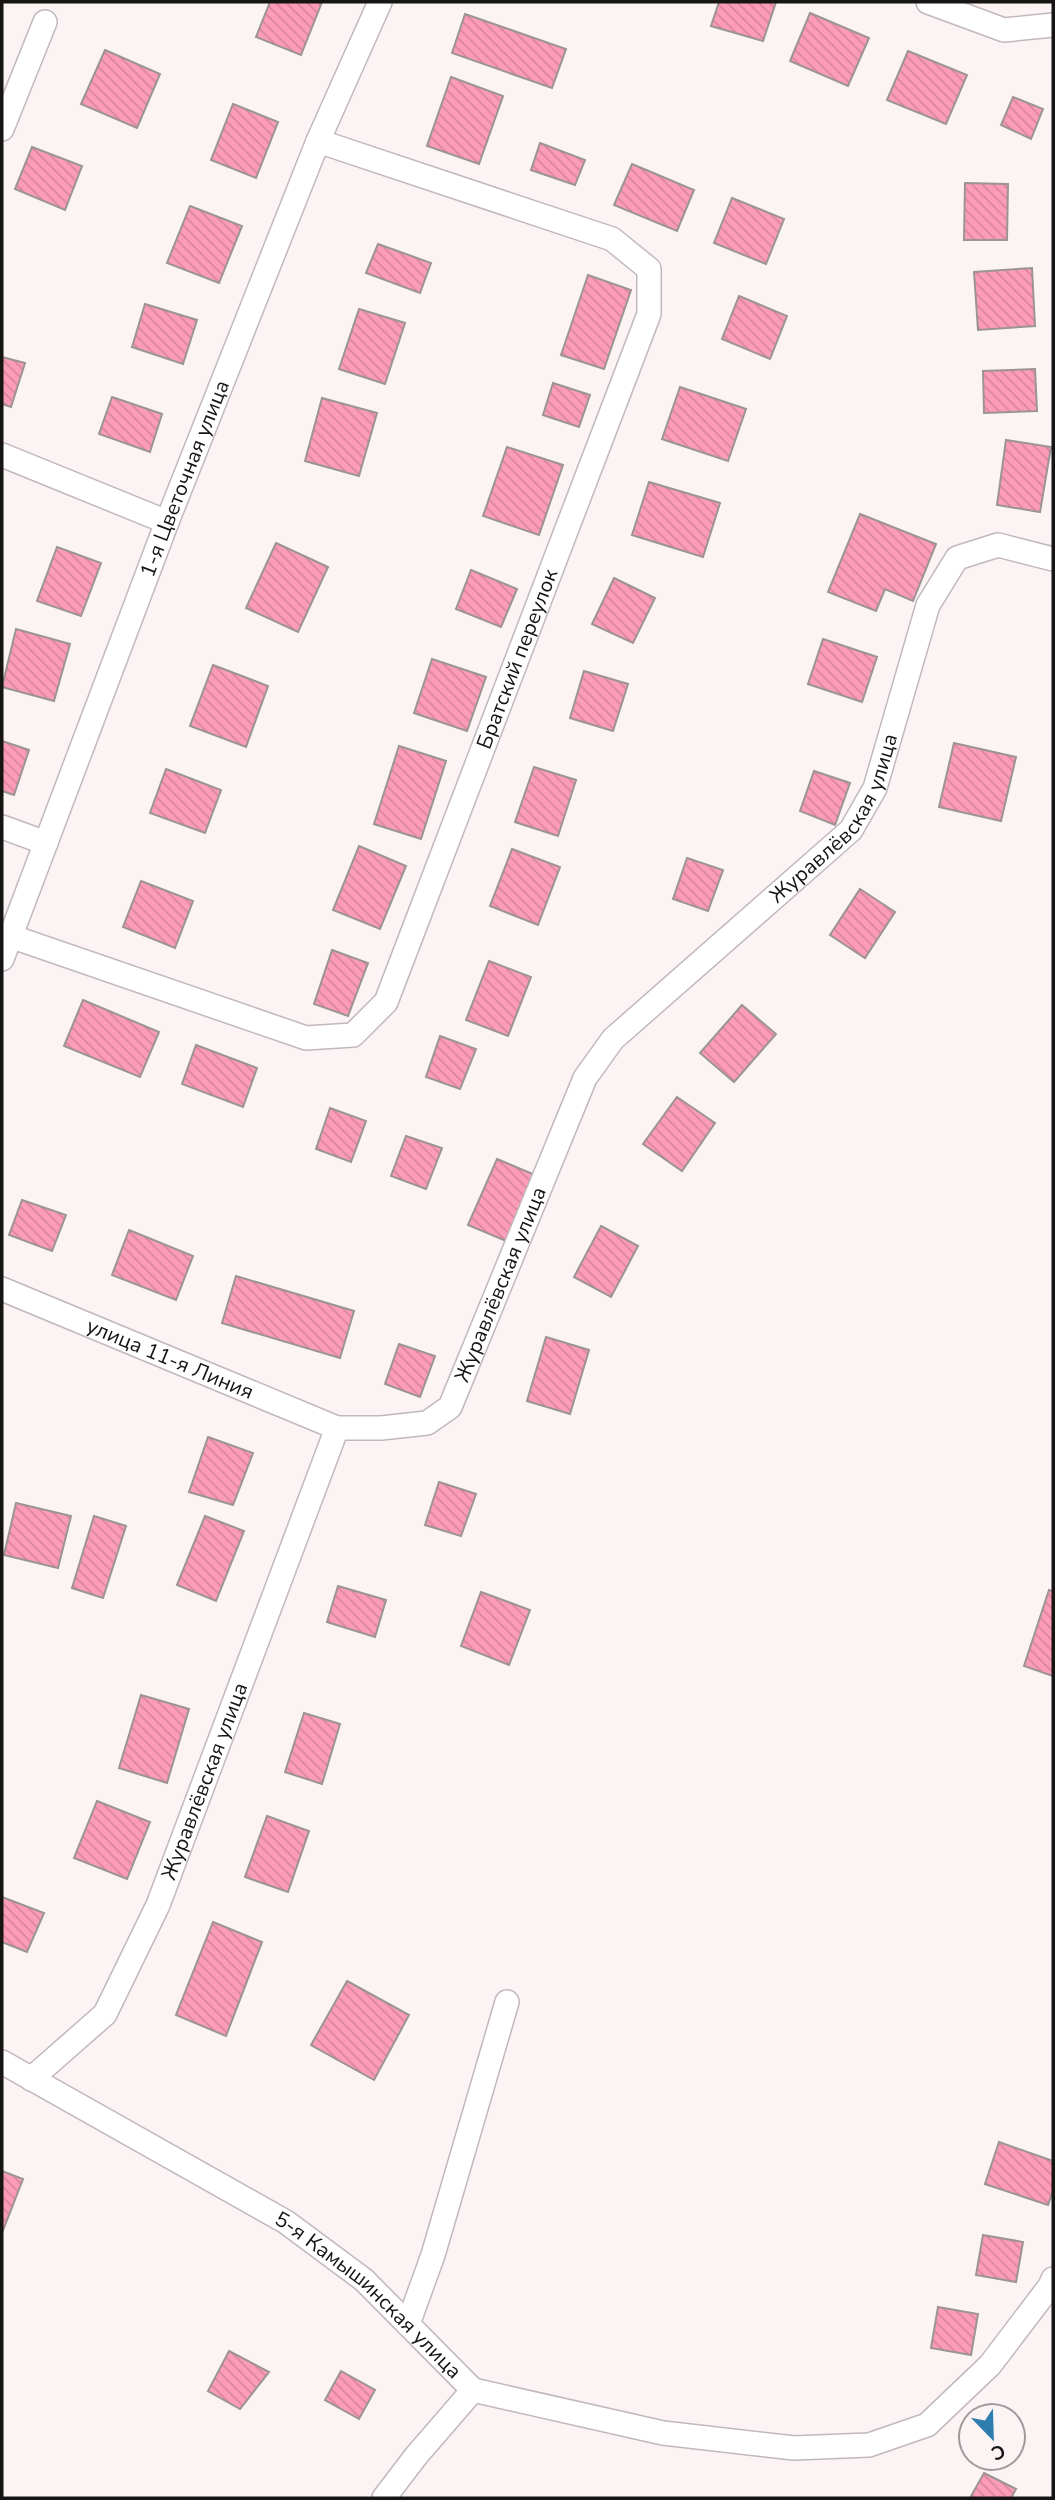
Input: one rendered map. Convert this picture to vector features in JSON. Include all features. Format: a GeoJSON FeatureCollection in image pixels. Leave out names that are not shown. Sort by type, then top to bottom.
{"type":"FeatureCollection","features":[{"type":"Feature","properties":{"kind":"lane","name":"1-я Цветочная улица"},"geometry":{"type":"LineString","coordinates":[[2,959],[167,522],[318,141],[380,2]]}},
{"type":"Feature","properties":{"kind":"lane"},"geometry":{"type":"LineString","coordinates":[[928,2],[1004,30],[1053,25]]}},
{"type":"Feature","properties":{"kind":"lane"},"geometry":{"type":"LineString","coordinates":[[2,129],[45,23]]}},
{"type":"Feature","properties":{"kind":"lane","name":"Братский переулок"},"geometry":{"type":"LineString","coordinates":[[10,936],[306,1038],[353,1035],[386,1002],[649,314],[649,269],[612,239],[318,141]]}},
{"type":"Feature","properties":{"kind":"lane"},"geometry":{"type":"LineString","coordinates":[[2,455],[167,522]]}},
{"type":"Feature","properties":{"kind":"lane","name":"Журавлёвская улица"},"geometry":{"type":"LineString","coordinates":[[30,2079],[104,2014],[158,1905],[337,1428],[381,1428],[427,1423],[450,1407],[585,1078],[613,1039],[851,830],[875,788],[928,605],[957,558],[998,545],[1053,559]]}},
{"type":"Feature","properties":{"kind":"lane"},"geometry":{"type":"LineString","coordinates":[[2,827],[46,843]]}},
{"type":"Feature","properties":{"kind":"lane","name":"улица 11-я Линия"},"geometry":{"type":"LineString","coordinates":[[2,1289],[337,1428]]}},
{"type":"Feature","properties":{"kind":"lane"},"geometry":{"type":"LineString","coordinates":[[408,2324],[433,2255],[507,2002]]}},
{"type":"Feature","properties":{"kind":"lane","name":"5-я Камышинская улица"},"geometry":{"type":"LineString","coordinates":[[2,2062],[286,2222],[364,2280],[472,2390],[663,2433],[794,2448],[869,2445],[927,2425],[990,2365],[1053,2279]]}},
{"type":"Feature","properties":{"kind":"lane"},"geometry":{"type":"LineString","coordinates":[[384,2498],[472,2390]]}},
{"type":"Feature","properties":{"kind":"building"},"geometry":{"type":"Polygon","coordinates":[[[270,2],[322,2],[301,55],[256,37],[270,2]]]}},
{"type":"Feature","properties":{"kind":"building"},"geometry":{"type":"Polygon","coordinates":[[[719,2],[776,2],[763,41],[711,26],[719,2]]]}},
{"type":"Feature","properties":{"kind":"building"},"geometry":{"type":"Polygon","coordinates":[[[810,13],[869,38],[848,86],[790,61],[810,13]]]}},
{"type":"Feature","properties":{"kind":"building"},"geometry":{"type":"Polygon","coordinates":[[[465,14],[566,49],[552,88],[452,53],[465,14]]]}},
{"type":"Feature","properties":{"kind":"building"},"geometry":{"type":"Polygon","coordinates":[[[105,50],[160,74],[137,128],[81,104],[105,50]]]}},
{"type":"Feature","properties":{"kind":"building"},"geometry":{"type":"Polygon","coordinates":[[[908,51],[967,75],[946,124],[887,100],[908,51]]]}},
{"type":"Feature","properties":{"kind":"building"},"geometry":{"type":"Polygon","coordinates":[[[451,77],[503,96],[479,164],[427,146],[451,77]]]}},
{"type":"Feature","properties":{"kind":"building"},"geometry":{"type":"Polygon","coordinates":[[[1013,97],[1043,109],[1031,139],[1001,125],[1013,97]]]}},
{"type":"Feature","properties":{"kind":"building"},"geometry":{"type":"Polygon","coordinates":[[[233,104],[278,122],[256,178],[211,160],[233,104]]]}},
{"type":"Feature","properties":{"kind":"building"},"geometry":{"type":"Polygon","coordinates":[[[540,143],[585,160],[575,185],[531,170],[540,143]]]}},
{"type":"Feature","properties":{"kind":"building"},"geometry":{"type":"Polygon","coordinates":[[[32,147],[82,166],[65,210],[15,189],[32,147]]]}},
{"type":"Feature","properties":{"kind":"building"},"geometry":{"type":"Polygon","coordinates":[[[632,164],[694,190],[677,231],[614,205],[632,164]]]}},
{"type":"Feature","properties":{"kind":"building"},"geometry":{"type":"Polygon","coordinates":[[[965,183],[1008,184],[1007,240],[964,240],[965,183]]]}},
{"type":"Feature","properties":{"kind":"building"},"geometry":{"type":"Polygon","coordinates":[[[732,198],[784,219],[766,264],[714,243],[732,198]]]}},
{"type":"Feature","properties":{"kind":"building"},"geometry":{"type":"Polygon","coordinates":[[[190,206],[242,226],[219,283],[167,263],[190,206]]]}},
{"type":"Feature","properties":{"kind":"building"},"geometry":{"type":"Polygon","coordinates":[[[378,244],[431,263],[420,293],[366,273],[378,244]]]}},
{"type":"Feature","properties":{"kind":"building"},"geometry":{"type":"Polygon","coordinates":[[[1032,268],[1035,326],[978,330],[974,272],[1032,268]]]}},
{"type":"Feature","properties":{"kind":"building"},"geometry":{"type":"Polygon","coordinates":[[[588,275],[631,290],[604,369],[561,355],[588,275]]]}},
{"type":"Feature","properties":{"kind":"building"},"geometry":{"type":"Polygon","coordinates":[[[739,296],[787,316],[770,359],[722,339],[739,296]]]}},
{"type":"Feature","properties":{"kind":"building"},"geometry":{"type":"Polygon","coordinates":[[[145,304],[197,320],[183,364],[132,347],[145,304]]]}},
{"type":"Feature","properties":{"kind":"building"},"geometry":{"type":"Polygon","coordinates":[[[359,309],[405,323],[385,384],[339,369],[359,309]]]}},
{"type":"Feature","properties":{"kind":"building"},"geometry":{"type":"Polygon","coordinates":[[[2,357],[25,363],[11,407],[2,404],[2,357]]]}},
{"type":"Feature","properties":{"kind":"building"},"geometry":{"type":"Polygon","coordinates":[[[1035,369],[1037,411],[984,413],[983,371],[1035,369]]]}},
{"type":"Feature","properties":{"kind":"building"},"geometry":{"type":"Polygon","coordinates":[[[553,383],[590,395],[579,427],[543,415],[553,383]]]}},
{"type":"Feature","properties":{"kind":"building"},"geometry":{"type":"Polygon","coordinates":[[[680,387],[746,409],[728,461],[662,439],[680,387]]]}},
{"type":"Feature","properties":{"kind":"building"},"geometry":{"type":"Polygon","coordinates":[[[112,397],[162,414],[150,452],[99,434],[112,397]]]}},
{"type":"Feature","properties":{"kind":"building"},"geometry":{"type":"Polygon","coordinates":[[[322,398],[377,413],[359,476],[305,461],[322,398]]]}},
{"type":"Feature","properties":{"kind":"building"},"geometry":{"type":"Polygon","coordinates":[[[1006,440],[1051,447],[1040,512],[997,505],[1006,440]]]}},
{"type":"Feature","properties":{"kind":"building"},"geometry":{"type":"Polygon","coordinates":[[[507,447],[563,465],[539,535],[483,516],[507,447]]]}},
{"type":"Feature","properties":{"kind":"building"},"geometry":{"type":"Polygon","coordinates":[[[649,482],[720,503],[703,557],[632,535],[649,482]]]}},
{"type":"Feature","properties":{"kind":"building"},"geometry":{"type":"Polygon","coordinates":[[[860,514],[936,544],[913,601],[885,589],[876,611],[828,592],[860,514]]]}},
{"type":"Feature","properties":{"kind":"building"},"geometry":{"type":"Polygon","coordinates":[[[276,543],[328,567],[298,632],[246,608],[276,543]]]}},
{"type":"Feature","properties":{"kind":"building"},"geometry":{"type":"Polygon","coordinates":[[[57,547],[101,563],[81,616],[37,601],[57,547]]]}},
{"type":"Feature","properties":{"kind":"building"},"geometry":{"type":"Polygon","coordinates":[[[471,570],[517,589],[501,627],[456,609],[471,570]]]}},
{"type":"Feature","properties":{"kind":"building"},"geometry":{"type":"Polygon","coordinates":[[[614,578],[655,598],[633,643],[592,624],[614,578]]]}},
{"type":"Feature","properties":{"kind":"building"},"geometry":{"type":"Polygon","coordinates":[[[16,629],[70,644],[54,701],[2,687],[16,629]]]}},
{"type":"Feature","properties":{"kind":"building"},"geometry":{"type":"Polygon","coordinates":[[[823,639],[877,657],[862,702],[808,684],[823,639]]]}},
{"type":"Feature","properties":{"kind":"building"},"geometry":{"type":"Polygon","coordinates":[[[432,659],[486,677],[467,731],[414,713],[432,659]]]}},
{"type":"Feature","properties":{"kind":"building"},"geometry":{"type":"Polygon","coordinates":[[[213,665],[268,686],[246,747],[190,726],[213,665]]]}},
{"type":"Feature","properties":{"kind":"building"},"geometry":{"type":"Polygon","coordinates":[[[584,671],[628,684],[613,731],[570,718],[584,671]]]}},
{"type":"Feature","properties":{"kind":"building"},"geometry":{"type":"Polygon","coordinates":[[[2,741],[29,750],[14,795],[2,791],[2,741]]]}},
{"type":"Feature","properties":{"kind":"building"},"geometry":{"type":"Polygon","coordinates":[[[954,743],[1016,757],[1001,821],[939,807],[954,743]]]}},
{"type":"Feature","properties":{"kind":"building"},"geometry":{"type":"Polygon","coordinates":[[[399,746],[446,761],[421,839],[374,824],[399,746]]]}},
{"type":"Feature","properties":{"kind":"building"},"geometry":{"type":"Polygon","coordinates":[[[534,767],[576,780],[558,836],[515,822],[534,767]]]}},
{"type":"Feature","properties":{"kind":"building"},"geometry":{"type":"Polygon","coordinates":[[[166,769],[221,790],[205,833],[150,813],[166,769]]]}},
{"type":"Feature","properties":{"kind":"building"},"geometry":{"type":"Polygon","coordinates":[[[814,771],[850,783],[835,825],[800,811],[814,771]]]}},
{"type":"Feature","properties":{"kind":"building"},"geometry":{"type":"Polygon","coordinates":[[[359,846],[406,866],[380,929],[333,910],[359,846]]]}},
{"type":"Feature","properties":{"kind":"building"},"geometry":{"type":"Polygon","coordinates":[[[512,849],[560,867],[538,925],[490,906],[512,849]]]}},
{"type":"Feature","properties":{"kind":"building"},"geometry":{"type":"Polygon","coordinates":[[[687,858],[723,870],[708,911],[673,899],[687,858]]]}},
{"type":"Feature","properties":{"kind":"building"},"geometry":{"type":"Polygon","coordinates":[[[141,881],[193,901],[175,948],[123,927],[141,881]]]}},
{"type":"Feature","properties":{"kind":"building"},"geometry":{"type":"Polygon","coordinates":[[[860,889],[895,912],[865,958],[830,935],[860,889]]]}},
{"type":"Feature","properties":{"kind":"building"},"geometry":{"type":"Polygon","coordinates":[[[332,950],[368,963],[348,1016],[314,1004],[332,950]]]}},
{"type":"Feature","properties":{"kind":"building"},"geometry":{"type":"Polygon","coordinates":[[[489,961],[531,977],[508,1036],[466,1020],[489,961]]]}},
{"type":"Feature","properties":{"kind":"building"},"geometry":{"type":"Polygon","coordinates":[[[83,1000],[159,1032],[140,1077],[64,1046],[83,1000]]]}},
{"type":"Feature","properties":{"kind":"building"},"geometry":{"type":"Polygon","coordinates":[[[742,1005],[776,1034],[734,1082],[700,1053],[742,1005]]]}},
{"type":"Feature","properties":{"kind":"building"},"geometry":{"type":"Polygon","coordinates":[[[440,1036],[476,1049],[460,1089],[426,1077],[440,1036]]]}},
{"type":"Feature","properties":{"kind":"building"},"geometry":{"type":"Polygon","coordinates":[[[196,1045],[257,1068],[243,1107],[182,1084],[196,1045]]]}},
{"type":"Feature","properties":{"kind":"building"},"geometry":{"type":"Polygon","coordinates":[[[677,1097],[715,1123],[682,1171],[643,1144],[677,1097]]]}},
{"type":"Feature","properties":{"kind":"building"},"geometry":{"type":"Polygon","coordinates":[[[330,1108],[366,1121],[351,1162],[316,1149],[330,1108]]]}},
{"type":"Feature","properties":{"kind":"building"},"geometry":{"type":"Polygon","coordinates":[[[406,1136],[442,1148],[426,1189],[391,1176],[406,1136]]]}},
{"type":"Feature","properties":{"kind":"building"},"geometry":{"type":"Polygon","coordinates":[[[497,1159],[540,1177],[511,1243],[468,1225],[497,1159]]]}},
{"type":"Feature","properties":{"kind":"building"},"geometry":{"type":"Polygon","coordinates":[[[22,1200],[66,1215],[52,1251],[9,1235],[22,1200]]]}},
{"type":"Feature","properties":{"kind":"building"},"geometry":{"type":"Polygon","coordinates":[[[601,1226],[638,1246],[611,1297],[574,1277],[601,1226]]]}},
{"type":"Feature","properties":{"kind":"building"},"geometry":{"type":"Polygon","coordinates":[[[129,1230],[193,1256],[176,1300],[112,1275],[129,1230]]]}},
{"type":"Feature","properties":{"kind":"building"},"geometry":{"type":"Polygon","coordinates":[[[236,1276],[354,1311],[340,1358],[222,1323],[236,1276]]]}},
{"type":"Feature","properties":{"kind":"building"},"geometry":{"type":"Polygon","coordinates":[[[546,1337],[589,1350],[570,1414],[527,1401],[546,1337]]]}},
{"type":"Feature","properties":{"kind":"building"},"geometry":{"type":"Polygon","coordinates":[[[399,1344],[435,1356],[420,1397],[385,1384],[399,1344]]]}},
{"type":"Feature","properties":{"kind":"building"},"geometry":{"type":"Polygon","coordinates":[[[208,1437],[253,1453],[233,1505],[189,1492],[208,1437]]]}},
{"type":"Feature","properties":{"kind":"building"},"geometry":{"type":"Polygon","coordinates":[[[439,1482],[476,1494],[461,1536],[425,1525],[439,1482]]]}},
{"type":"Feature","properties":{"kind":"building"},"geometry":{"type":"Polygon","coordinates":[[[16,1503],[71,1516],[58,1568],[4,1555],[16,1503]]]}},
{"type":"Feature","properties":{"kind":"building"},"geometry":{"type":"Polygon","coordinates":[[[94,1516],[126,1526],[103,1598],[72,1588],[94,1516]]]}},
{"type":"Feature","properties":{"kind":"building"},"geometry":{"type":"Polygon","coordinates":[[[205,1516],[244,1531],[216,1601],[177,1585],[205,1516]]]}},
{"type":"Feature","properties":{"kind":"building"},"geometry":{"type":"Polygon","coordinates":[[[338,1586],[386,1600],[375,1637],[327,1622],[338,1586]]]}},
{"type":"Feature","properties":{"kind":"building"},"geometry":{"type":"Polygon","coordinates":[[[1049,1590],[1053,1591],[1053,1676],[1024,1666],[1049,1590]]]}},
{"type":"Feature","properties":{"kind":"building"},"geometry":{"type":"Polygon","coordinates":[[[481,1592],[530,1610],[509,1665],[461,1646],[481,1592]]]}},
{"type":"Feature","properties":{"kind":"building"},"geometry":{"type":"Polygon","coordinates":[[[141,1695],[189,1709],[167,1783],[119,1768],[141,1695]]]}},
{"type":"Feature","properties":{"kind":"building"},"geometry":{"type":"Polygon","coordinates":[[[304,1713],[340,1724],[322,1784],[285,1772],[304,1713]]]}},
{"type":"Feature","properties":{"kind":"building"},"geometry":{"type":"Polygon","coordinates":[[[97,1801],[150,1822],[127,1879],[74,1858],[97,1801]]]}},
{"type":"Feature","properties":{"kind":"building"},"geometry":{"type":"Polygon","coordinates":[[[267,1816],[309,1831],[288,1892],[245,1877],[267,1816]]]}},
{"type":"Feature","properties":{"kind":"building"},"geometry":{"type":"Polygon","coordinates":[[[2,1897],[44,1913],[27,1952],[2,1942],[2,1897]]]}},
{"type":"Feature","properties":{"kind":"building"},"geometry":{"type":"Polygon","coordinates":[[[213,1922],[262,1942],[226,2036],[176,2015],[213,1922]]]}},
{"type":"Feature","properties":{"kind":"building"},"geometry":{"type":"Polygon","coordinates":[[[347,1981],[409,2015],[374,2080],[311,2045],[347,1981]]]}},
{"type":"Feature","properties":{"kind":"building"},"geometry":{"type":"Polygon","coordinates":[[[999,2142],[1053,2161],[1053,2191],[1048,2205],[985,2184],[999,2142]]]}},
{"type":"Feature","properties":{"kind":"building"},"geometry":{"type":"Polygon","coordinates":[[[2,2171],[23,2179],[2,2233],[2,2171]]]}},
{"type":"Feature","properties":{"kind":"building"},"geometry":{"type":"Polygon","coordinates":[[[983,2235],[1023,2242],[1016,2282],[976,2275],[983,2235]]]}},
{"type":"Feature","properties":{"kind":"building"},"geometry":{"type":"Polygon","coordinates":[[[938,2307],[978,2314],[971,2355],[931,2348],[938,2307]]]}},
{"type":"Feature","properties":{"kind":"building"},"geometry":{"type":"Polygon","coordinates":[[[229,2351],[269,2372],[240,2409],[208,2391],[229,2351]]]}},
{"type":"Feature","properties":{"kind":"building"},"geometry":{"type":"Polygon","coordinates":[[[341,2371],[375,2390],[359,2419],[325,2400],[341,2371]]]}},
{"type":"Feature","properties":{"kind":"building"},"geometry":{"type":"Polygon","coordinates":[[[984,2473],[1016,2489],[1011,2498],[970,2498],[984,2473]]]}}]}
